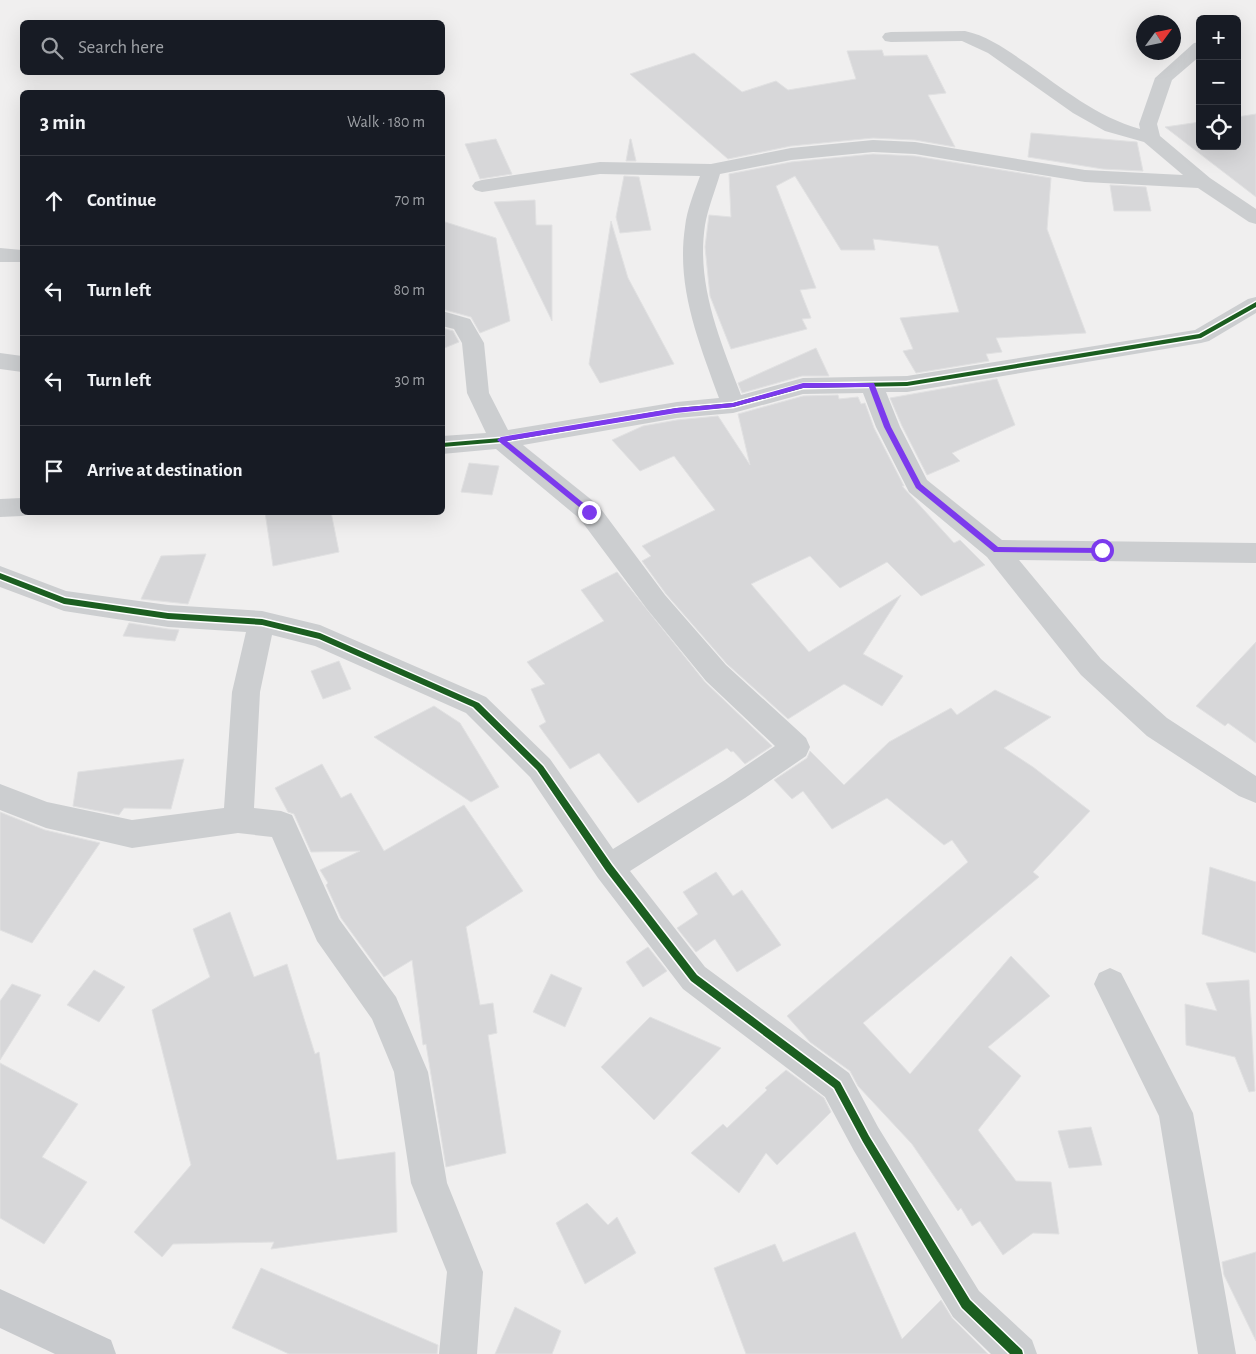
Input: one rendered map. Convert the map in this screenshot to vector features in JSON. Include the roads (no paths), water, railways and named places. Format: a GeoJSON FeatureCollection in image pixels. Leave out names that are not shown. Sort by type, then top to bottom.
{"type":"FeatureCollection","features":[{"type":"Feature","properties":{"kind":"main road"},"geometry":{"type":"LineString","coordinates":[[0,1308],[97,1354]]}},
{"type":"Feature","properties":{"kind":"street"},"geometry":{"type":"LineString","coordinates":[[891,37],[966,36],[994,48],[1080,109],[1112,127],[1151,138],[1203,182],[1256,218]]}},
{"type":"Feature","properties":{"kind":"street"},"geometry":{"type":"LineString","coordinates":[[1151,138],[1148,124],[1164,78],[1196,51]]}},
{"type":"Feature","properties":{"kind":"street"},"geometry":{"type":"LineString","coordinates":[[482,186],[600,168],[711,170],[791,154],[873,146],[915,148],[1085,176],[1203,182]]}},
{"type":"Feature","properties":{"kind":"street"},"geometry":{"type":"LineString","coordinates":[[711,170],[695,226],[692,254],[696,297],[733,405]]}},
{"type":"Feature","properties":{"kind":"street"},"geometry":{"type":"LineString","coordinates":[[0,256],[20,256]]}},
{"type":"Feature","properties":{"kind":"street"},"geometry":{"type":"LineString","coordinates":[[445,445],[501,440],[676,410],[733,405],[803,386],[907,384],[1201,336],[1256,304]]}},
{"type":"Feature","properties":{"kind":"street"},"geometry":{"type":"LineString","coordinates":[[445,319],[462,324],[473,343],[478,393],[501,440],[589,512],[656,602],[716,672],[796,747],[735,789],[608,868]]}},
{"type":"Feature","properties":{"kind":"street"},"geometry":{"type":"LineString","coordinates":[[0,361],[20,364]]}},
{"type":"Feature","properties":{"kind":"street"},"geometry":{"type":"LineString","coordinates":[[872,385],[888,427],[918,486],[996,550],[1091,667],[1157,727],[1256,790]]}},
{"type":"Feature","properties":{"kind":"street"},"geometry":{"type":"LineString","coordinates":[[0,508],[20,507]]}},
{"type":"Feature","properties":{"kind":"street"},"geometry":{"type":"LineString","coordinates":[[996,550],[1256,553]]}},
{"type":"Feature","properties":{"kind":"street"},"geometry":{"type":"LineString","coordinates":[[0,576],[64,601],[168,616],[262,622],[320,636],[476,705],[540,768],[608,868],[694,978],[837,1085],[866,1139],[966,1304],[1018,1354]]}},
{"type":"Feature","properties":{"kind":"street"},"geometry":{"type":"LineString","coordinates":[[238,820],[246,692],[262,622]]}},
{"type":"Feature","properties":{"kind":"street"},"geometry":{"type":"LineString","coordinates":[[0,797],[46,815],[132,834],[238,820],[281,824],[328,930],[384,1008],[411,1072],[429,1183],[465,1272],[458,1354]]}},
{"type":"Feature","properties":{"kind":"street"},"geometry":{"type":"LineString","coordinates":[[1110,984],[1176,1113],[1217,1354]]}}]}
